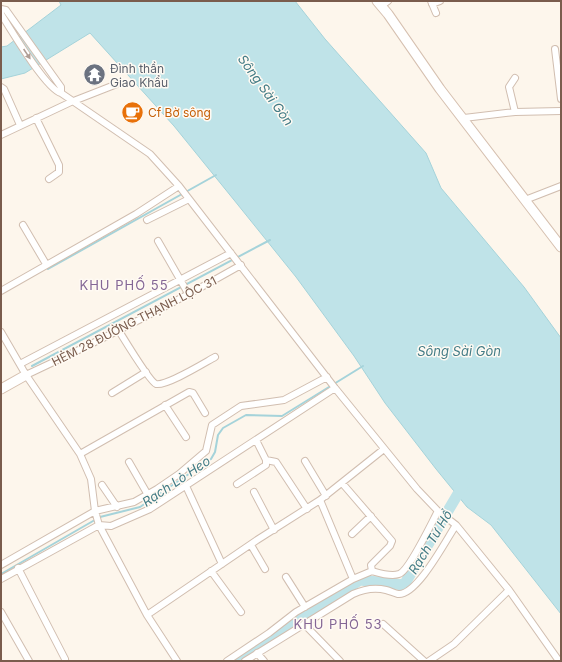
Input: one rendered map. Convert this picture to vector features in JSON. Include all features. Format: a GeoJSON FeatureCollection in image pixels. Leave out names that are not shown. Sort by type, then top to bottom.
{"type":"FeatureCollection","features":[{"type":"Feature","properties":{"kind":"street"},"geometry":{"type":"LineString","coordinates":[[436,13],[431,2],[440,1]]}},
{"type":"Feature","properties":{"kind":"street"},"geometry":{"type":"LineString","coordinates":[[382,3],[440,89],[561,247]]}},
{"type":"Feature","properties":{"kind":"street"},"geometry":{"type":"LineString","coordinates":[[1,9],[6,10],[61,87],[61,93]]}},
{"type":"Feature","properties":{"kind":"street"},"geometry":{"type":"LineString","coordinates":[[1,14],[40,72],[56,92],[61,93],[71,102],[150,154],[181,188],[335,388],[384,449],[417,489],[454,524],[509,590],[559,661]]}},
{"type":"Feature","properties":{"kind":"street"},"geometry":{"type":"LineString","coordinates":[[555,49],[561,99]]}},
{"type":"Feature","properties":{"kind":"street"},"geometry":{"type":"LineString","coordinates":[[515,78],[509,86],[515,112]]}},
{"type":"Feature","properties":{"kind":"street"},"geometry":{"type":"LineString","coordinates":[[1,135],[71,102],[117,84]]}},
{"type":"Feature","properties":{"kind":"street"},"geometry":{"type":"LineString","coordinates":[[1,87],[4,89],[20,125]]}},
{"type":"Feature","properties":{"kind":"street"},"geometry":{"type":"LineString","coordinates":[[466,121],[515,112],[561,111]]}},
{"type":"Feature","properties":{"kind":"street"},"geometry":{"type":"LineString","coordinates":[[36,118],[59,165],[59,172],[48,179]]}},
{"type":"Feature","properties":{"kind":"street"},"geometry":{"type":"LineString","coordinates":[[526,200],[561,186]]}},
{"type":"Feature","properties":{"kind":"street"},"geometry":{"type":"LineString","coordinates":[[1,291],[181,188]]}},
{"type":"Feature","properties":{"kind":"street"},"geometry":{"type":"LineString","coordinates":[[147,220],[188,198]]}},
{"type":"Feature","properties":{"kind":"street"},"geometry":{"type":"LineString","coordinates":[[23,225],[46,264]]}},
{"type":"Feature","properties":{"kind":"street"},"geometry":{"type":"LineString","coordinates":[[158,241],[188,292]]}},
{"type":"Feature","properties":{"kind":"street"},"geometry":{"type":"LineString","coordinates":[[20,364],[232,254]]}},
{"type":"Feature","properties":{"kind":"street","name":"HẺM 28 ĐƯỜNG THẠNH LỘC 31"},"geometry":{"type":"LineString","coordinates":[[26,375],[119,331],[240,263]]}},
{"type":"Feature","properties":{"kind":"street"},"geometry":{"type":"LineString","coordinates":[[119,331],[154,383],[158,384],[169,381],[215,357]]}},
{"type":"Feature","properties":{"kind":"street"},"geometry":{"type":"LineString","coordinates":[[1,332],[26,375],[80,454],[91,480],[99,524],[147,615],[177,661]]}},
{"type":"Feature","properties":{"kind":"street"},"geometry":{"type":"LineString","coordinates":[[112,393],[146,372]]}},
{"type":"Feature","properties":{"kind":"street"},"geometry":{"type":"LineString","coordinates":[[1,389],[26,375]]}},
{"type":"Feature","properties":{"kind":"street"},"geometry":{"type":"LineString","coordinates":[[1,565],[96,513],[134,502],[179,474],[206,451],[210,432],[215,423],[241,406],[284,400],[329,379]]}},
{"type":"Feature","properties":{"kind":"street"},"geometry":{"type":"LineString","coordinates":[[1,579],[18,568],[99,524],[111,526],[150,509],[335,388]]}},
{"type":"Feature","properties":{"kind":"street"},"geometry":{"type":"LineString","coordinates":[[80,454],[190,392],[193,393],[205,414]]}},
{"type":"Feature","properties":{"kind":"street"},"geometry":{"type":"LineString","coordinates":[[165,405],[186,437]]}},
{"type":"Feature","properties":{"kind":"street"},"geometry":{"type":"LineString","coordinates":[[237,484],[266,465],[266,460],[256,440]]}},
{"type":"Feature","properties":{"kind":"street"},"geometry":{"type":"LineString","coordinates":[[147,615],[250,545],[323,498],[384,449]]}},
{"type":"Feature","properties":{"kind":"street"},"geometry":{"type":"LineString","coordinates":[[266,460],[276,462],[307,509]]}},
{"type":"Feature","properties":{"kind":"street"},"geometry":{"type":"LineString","coordinates":[[305,461],[323,498],[353,579]]}},
{"type":"Feature","properties":{"kind":"street"},"geometry":{"type":"LineString","coordinates":[[129,462],[148,494]]}},
{"type":"Feature","properties":{"kind":"street"},"geometry":{"type":"LineString","coordinates":[[342,482],[392,541],[390,546],[371,565],[372,571]]}},
{"type":"Feature","properties":{"kind":"street"},"geometry":{"type":"LineString","coordinates":[[102,485],[117,507]]}},
{"type":"Feature","properties":{"kind":"street"},"geometry":{"type":"LineString","coordinates":[[186,486],[222,564]]}},
{"type":"Feature","properties":{"kind":"street"},"geometry":{"type":"LineString","coordinates":[[254,492],[274,530]]}},
{"type":"Feature","properties":{"kind":"street"},"geometry":{"type":"LineString","coordinates":[[227,661],[305,607],[353,579],[372,571],[396,575],[403,572],[440,512]]}},
{"type":"Feature","properties":{"kind":"street"},"geometry":{"type":"LineString","coordinates":[[352,534],[371,516]]}},
{"type":"Feature","properties":{"kind":"street"},"geometry":{"type":"LineString","coordinates":[[245,661],[353,594],[372,588],[398,594],[409,590],[420,581],[454,524]]}},
{"type":"Feature","properties":{"kind":"street"},"geometry":{"type":"LineString","coordinates":[[250,545],[265,569]]}},
{"type":"Feature","properties":{"kind":"street"},"geometry":{"type":"LineString","coordinates":[[18,568],[65,659]]}},
{"type":"Feature","properties":{"kind":"street"},"geometry":{"type":"LineString","coordinates":[[211,571],[241,612]]}},
{"type":"Feature","properties":{"kind":"street"},"geometry":{"type":"LineString","coordinates":[[286,577],[305,607]]}},
{"type":"Feature","properties":{"kind":"street"},"geometry":{"type":"LineString","coordinates":[[429,661],[454,644],[509,590]]}},
{"type":"Feature","properties":{"kind":"street"},"geometry":{"type":"LineString","coordinates":[[1,612],[29,661]]}},
{"type":"Feature","properties":{"kind":"street"},"geometry":{"type":"LineString","coordinates":[[304,624],[340,661]]}},
{"type":"Feature","properties":{"kind":"street"},"geometry":{"type":"LineString","coordinates":[[383,624],[424,661]]}},
{"type":"Feature","properties":{"kind":"street"},"geometry":{"type":"LineString","coordinates":[[257,653],[264,661]]}},
{"type":"Feature","properties":{"kind":"water","name":"Sông Sài Gòn"},"geometry":{"type":"Polygon","coordinates":[[[59,1],[295,1],[325,39],[426,153],[441,188],[524,287],[561,338],[561,614],[491,525],[467,507],[436,469],[385,403],[354,356],[296,277],[234,200],[174,126],[90,33],[25,73],[1,79],[1,47],[7,46],[61,5],[59,1]]]}},
{"type":"Feature","properties":{"kind":"waterway"},"geometry":{"type":"LineString","coordinates":[[48,269],[216,175]]}},
{"type":"Feature","properties":{"kind":"waterway"},"geometry":{"type":"LineString","coordinates":[[32,366],[270,240]]}},
{"type":"Feature","properties":{"kind":"waterway","name":"Rạch Lò Heo"},"geometry":{"type":"LineString","coordinates":[[1,574],[100,517],[140,507],[211,459],[215,452],[218,435],[223,428],[246,415],[282,416],[363,366]]}},
{"type":"Feature","properties":{"kind":"waterway","name":"Rạch Tư Hổ"},"geometry":{"type":"LineString","coordinates":[[237,657],[360,580],[404,585],[465,482]]}},
{"type":"Feature","properties":{"kind":"place","name":"Đình thần Giao Khẩu"},"geometry":{"type":"Point","coordinates":[95,75]}},
{"type":"Feature","properties":{"kind":"place","name":"Cf Bờ sông"},"geometry":{"type":"Point","coordinates":[132,112]}},
{"type":"Feature","properties":{"kind":"district","name":"KHU PHỐ 55"},"geometry":{"type":"Point","coordinates":[124,285]}},
{"type":"Feature","properties":{"kind":"district","name":"KHU PHỐ 53"},"geometry":{"type":"Point","coordinates":[338,624]}}]}
